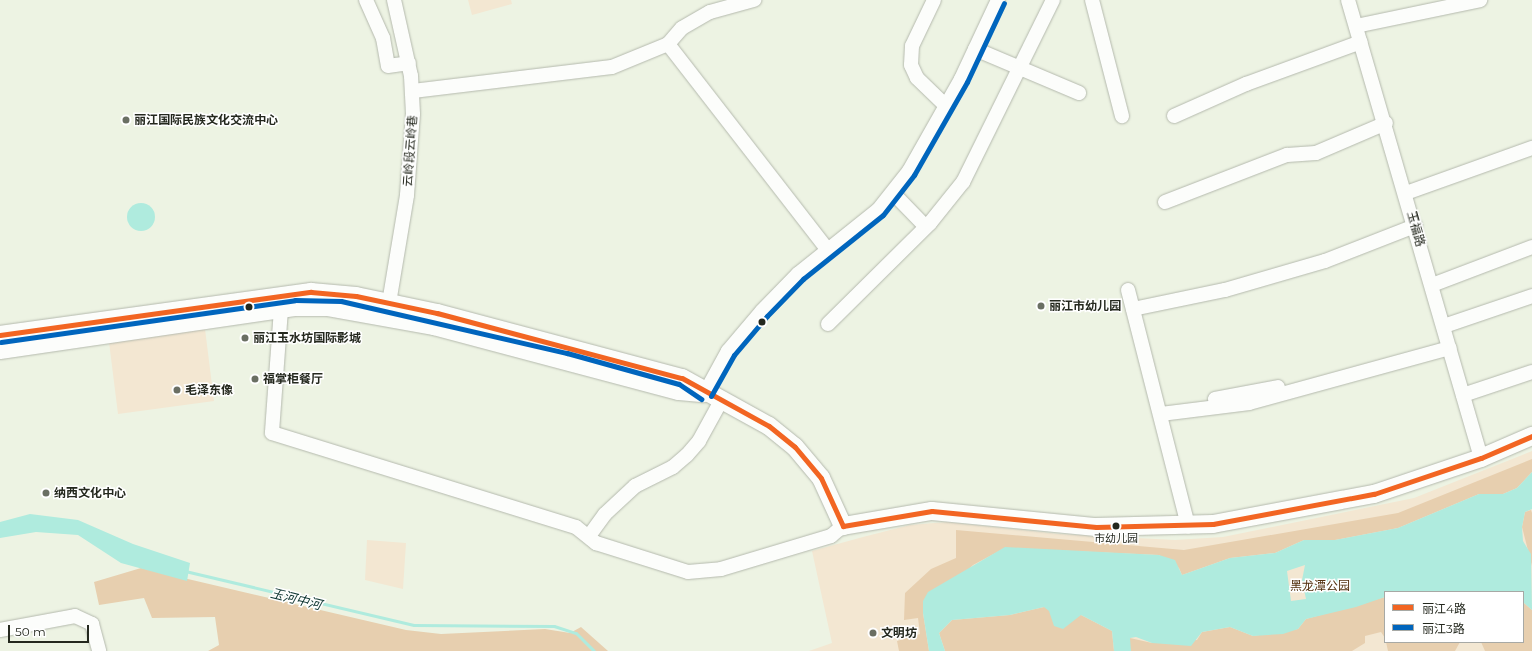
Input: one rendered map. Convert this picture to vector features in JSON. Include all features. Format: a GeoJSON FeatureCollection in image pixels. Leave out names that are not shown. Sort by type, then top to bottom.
{"type":"FeatureCollection","features":[{"type":"Feature","properties":{"kind":"main road"},"geometry":{"type":"LineString","coordinates":[[0,335],[295,293],[342,294],[389,303],[634,364],[682,378],[705,393],[769,426],[795,447],[821,478],[843,526],[932,511],[1096,527],[1188,526],[1343,502],[1401,487],[1481,458],[1532,436]]}},
{"type":"Feature","properties":{"kind":"main road"},"geometry":{"type":"LineString","coordinates":[[0,350],[281,309],[312,306],[354,310],[500,342],[679,391],[705,393]]}},
{"type":"Feature","properties":{"kind":"street"},"geometry":{"type":"LineString","coordinates":[[366,0],[383,38],[388,66],[409,63]]}},
{"type":"Feature","properties":{"kind":"street","name":"云岭段云岭巷"},"geometry":{"type":"LineString","coordinates":[[389,303],[407,195],[413,91],[409,63],[394,0]]}},
{"type":"Feature","properties":{"kind":"street"},"geometry":{"type":"LineString","coordinates":[[413,91],[600,69],[625,63],[668,44],[682,28],[710,12],[754,0]]}},
{"type":"Feature","properties":{"kind":"street"},"geometry":{"type":"LineString","coordinates":[[934,0],[912,46],[911,65],[917,78],[946,106]]}},
{"type":"Feature","properties":{"kind":"street"},"geometry":{"type":"LineString","coordinates":[[705,393],[728,351],[744,331],[798,274],[878,210],[893,193],[922,152],[975,49],[998,0]]}},
{"type":"Feature","properties":{"kind":"street"},"geometry":{"type":"LineString","coordinates":[[828,324],[926,227],[972,167],[1053,0]]}},
{"type":"Feature","properties":{"kind":"street"},"geometry":{"type":"LineString","coordinates":[[1092,0],[1122,116]]}},
{"type":"Feature","properties":{"kind":"street","name":"玉福路"},"geometry":{"type":"LineString","coordinates":[[1348,0],[1386,124],[1444,326],[1451,343],[1463,394],[1481,458]]}},
{"type":"Feature","properties":{"kind":"street"},"geometry":{"type":"LineString","coordinates":[[1356,26],[1480,0]]}},
{"type":"Feature","properties":{"kind":"street"},"geometry":{"type":"LineString","coordinates":[[1174,116],[1246,84],[1361,42]]}},
{"type":"Feature","properties":{"kind":"street"},"geometry":{"type":"LineString","coordinates":[[668,44],[828,250]]}},
{"type":"Feature","properties":{"kind":"street"},"geometry":{"type":"LineString","coordinates":[[975,49],[1079,93]]}},
{"type":"Feature","properties":{"kind":"street"},"geometry":{"type":"LineString","coordinates":[[1165,202],[1287,155],[1316,153],[1386,124]]}},
{"type":"Feature","properties":{"kind":"street"},"geometry":{"type":"LineString","coordinates":[[1406,192],[1532,148]]}},
{"type":"Feature","properties":{"kind":"street"},"geometry":{"type":"LineString","coordinates":[[893,193],[926,227]]}},
{"type":"Feature","properties":{"kind":"street"},"geometry":{"type":"LineString","coordinates":[[1133,309],[1225,290],[1325,261],[1415,226]]}},
{"type":"Feature","properties":{"kind":"street"},"geometry":{"type":"LineString","coordinates":[[1432,285],[1532,247]]}},
{"type":"Feature","properties":{"kind":"street"},"geometry":{"type":"LineString","coordinates":[[1128,290],[1165,411],[1188,526]]}},
{"type":"Feature","properties":{"kind":"street"},"geometry":{"type":"LineString","coordinates":[[1444,326],[1532,296]]}},
{"type":"Feature","properties":{"kind":"street"},"geometry":{"type":"LineString","coordinates":[[281,309],[272,433],[576,527],[596,543],[678,570],[699,573],[831,536],[843,526]]}},
{"type":"Feature","properties":{"kind":"street"},"geometry":{"type":"LineString","coordinates":[[1165,411],[1290,385],[1451,343]]}},
{"type":"Feature","properties":{"kind":"street"},"geometry":{"type":"LineString","coordinates":[[1463,394],[1532,372]]}},
{"type":"Feature","properties":{"kind":"street"},"geometry":{"type":"LineString","coordinates":[[589,536],[605,514],[634,486],[673,467],[687,455],[721,401]]}},
{"type":"Feature","properties":{"kind":"street"},"geometry":{"type":"LineString","coordinates":[[0,630],[75,616],[92,624],[99,651]]}},
{"type":"Feature","properties":{"kind":"green space"},"geometry":{"type":"Polygon","coordinates":[[[468,0],[511,0],[512,4],[472,15],[468,0]]]}},
{"type":"Feature","properties":{"kind":"green space"},"geometry":{"type":"Polygon","coordinates":[[[205,329],[214,401],[118,414],[109,342],[205,329]]]}},
{"type":"Feature","properties":{"kind":"green space","name":"黑龙潭公园"},"geometry":{"type":"Polygon","coordinates":[[[1532,451],[1532,651],[809,651],[832,643],[812,551],[910,525],[947,522],[1060,534],[1175,540],[1223,537],[1414,498],[1532,451]]]}},
{"type":"Feature","properties":{"kind":"green space"},"geometry":{"type":"Polygon","coordinates":[[[367,540],[406,543],[403,589],[365,580],[367,540]]]}},
{"type":"Feature","properties":{"kind":"shaded area"},"geometry":{"type":"Polygon","coordinates":[[[1532,459],[1532,472],[1517,488],[1503,494],[1479,494],[1398,528],[1335,540],[1304,540],[1275,553],[1230,558],[1182,575],[1179,568],[1159,555],[1005,548],[973,565],[923,613],[929,651],[899,651],[897,641],[920,634],[918,618],[904,620],[905,593],[931,569],[956,558],[956,530],[1184,550],[1398,513],[1532,459]]]}},
{"type":"Feature","properties":{"kind":"shaded area"},"geometry":{"type":"Polygon","coordinates":[[[1531,510],[1532,566],[1522,527],[1525,512],[1531,510]]]}},
{"type":"Feature","properties":{"kind":"shaded area"},"geometry":{"type":"Polygon","coordinates":[[[141,568],[406,630],[441,634],[545,629],[570,633],[581,627],[608,651],[208,651],[219,645],[215,617],[152,618],[144,598],[99,605],[94,582],[141,568]]]}},
{"type":"Feature","properties":{"kind":"shaded area"},"geometry":{"type":"Polygon","coordinates":[[[1384,597],[1384,636],[1381,632],[1365,636],[1365,643],[1352,651],[1131,651],[1129,646],[1130,638],[1152,643],[1197,640],[1202,632],[1230,627],[1253,636],[1298,629],[1306,619],[1384,597]]]}},
{"type":"Feature","properties":{"kind":"shaded area"},"geometry":{"type":"Polygon","coordinates":[[[1524,603],[1532,610],[1532,651],[1485,651],[1481,643],[1524,643],[1524,603]]]}},
{"type":"Feature","properties":{"kind":"shaded area"},"geometry":{"type":"Polygon","coordinates":[[[1044,607],[1081,615],[1112,631],[1114,651],[945,651],[939,633],[952,620],[1010,615],[1044,607]]]}},
{"type":"Feature","properties":{"kind":"shaded area"},"geometry":{"type":"Polygon","coordinates":[[[1386,643],[1459,643],[1455,651],[1388,651],[1386,643]]]}},
{"type":"Feature","properties":{"kind":"water"},"geometry":{"type":"Polygon","coordinates":[[[141,203],[151,207],[155,217],[151,227],[141,231],[131,227],[127,217],[131,207],[141,203]]]}},
{"type":"Feature","properties":{"kind":"water"},"geometry":{"type":"Polygon","coordinates":[[[1532,472],[1532,509],[1525,512],[1522,527],[1523,541],[1531,554],[1532,610],[1524,603],[1524,591],[1384,591],[1384,597],[1356,607],[1306,619],[1298,629],[1283,634],[1253,636],[1230,627],[1202,632],[1191,646],[1152,643],[1136,637],[1130,638],[1131,651],[1114,651],[1112,631],[1081,615],[1063,629],[1054,626],[1049,611],[1044,607],[1010,615],[952,620],[939,633],[945,651],[929,651],[923,613],[923,601],[928,592],[1005,547],[1159,555],[1175,560],[1182,575],[1230,558],[1275,553],[1304,540],[1335,540],[1398,528],[1479,494],[1503,494],[1517,488],[1532,472]],[[1305,565],[1287,571],[1291,601],[1306,599],[1302,580],[1305,565]]]}},
{"type":"Feature","properties":{"kind":"water"},"geometry":{"type":"Polygon","coordinates":[[[30,514],[78,520],[133,544],[190,563],[187,581],[121,563],[78,535],[36,532],[0,538],[0,522],[30,514]]]}},
{"type":"Feature","properties":{"kind":"waterway","name":"玉河中河"},"geometry":{"type":"LineString","coordinates":[[185,571],[414,625],[554,626],[576,633],[594,651]]}},
{"type":"Feature","properties":{"kind":"transit line","name":"丽江3路"},"geometry":{"type":"LineString","coordinates":[[711,396],[734,355],[767,316],[803,279],[883,215],[914,175],[967,82],[1004,3]]}},
{"type":"Feature","properties":{"kind":"transit line","name":"丽江4路"},"geometry":{"type":"LineString","coordinates":[[0,335],[311,292],[356,296],[437,313],[682,378],[769,426],[795,447],[821,478],[843,526]]}},
{"type":"Feature","properties":{"kind":"transit line","name":"丽江3路"},"geometry":{"type":"LineString","coordinates":[[1,342],[295,300],[341,301],[567,353],[679,384],[701,399]]}},
{"type":"Feature","properties":{"kind":"transit line","name":"丽江4路"},"geometry":{"type":"LineString","coordinates":[[843,526],[932,511],[1096,527],[1213,524],[1374,494],[1481,458],[1532,436]]}},
{"type":"Feature","properties":{"kind":"place","name":"丽江国际民族文化交流中心"},"geometry":{"type":"Point","coordinates":[126,120]}},
{"type":"Feature","properties":{"kind":"place","name":"丽江市幼儿园"},"geometry":{"type":"Point","coordinates":[1041,306]}},
{"type":"Feature","properties":{"kind":"place","name":"丽江玉水坊国际影城"},"geometry":{"type":"Point","coordinates":[245,338]}},
{"type":"Feature","properties":{"kind":"place","name":"福掌柜餐厅"},"geometry":{"type":"Point","coordinates":[255,379]}},
{"type":"Feature","properties":{"kind":"place","name":"毛泽东像"},"geometry":{"type":"Point","coordinates":[177,390]}},
{"type":"Feature","properties":{"kind":"place","name":"纳西文化中心"},"geometry":{"type":"Point","coordinates":[46,493]}},
{"type":"Feature","properties":{"kind":"place","name":"市幼儿园"},"geometry":{"type":"Point","coordinates":[1116,526]}},
{"type":"Feature","properties":{"kind":"place","name":"文明坊"},"geometry":{"type":"Point","coordinates":[873,633]}}]}
